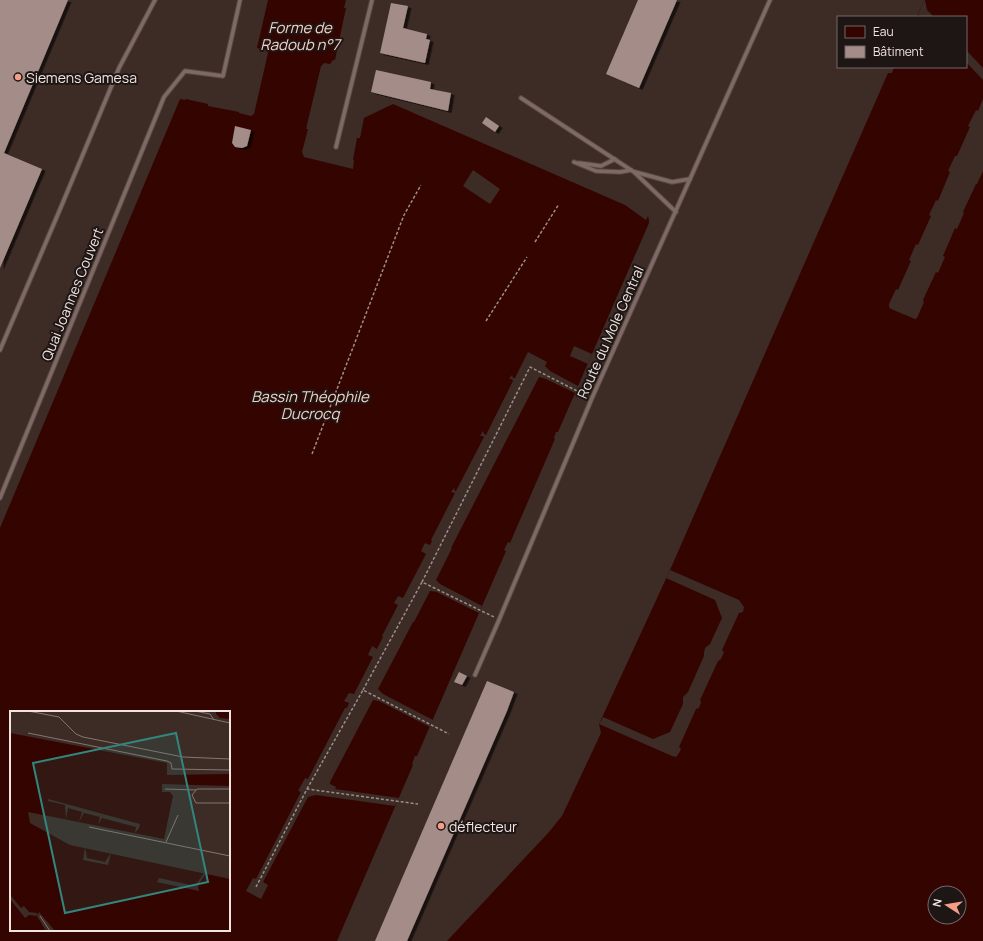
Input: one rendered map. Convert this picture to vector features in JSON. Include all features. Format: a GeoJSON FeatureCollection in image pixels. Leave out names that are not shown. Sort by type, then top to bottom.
{"type":"FeatureCollection","features":[{"type":"Feature","properties":{"kind":"lane"},"geometry":{"type":"LineString","coordinates":[[0,350],[119,68],[155,0]]}},
{"type":"Feature","properties":{"kind":"lane","name":"Quai Joannes Couvert"},"geometry":{"type":"LineString","coordinates":[[0,498],[164,98],[185,71],[223,76],[240,0]]}},
{"type":"Feature","properties":{"kind":"lane"},"geometry":{"type":"LineString","coordinates":[[336,147],[372,0]]}},
{"type":"Feature","properties":{"kind":"lane","name":"Route du Mole Central"},"geometry":{"type":"LineString","coordinates":[[475,675],[592,398],[770,0]]}},
{"type":"Feature","properties":{"kind":"lane"},"geometry":{"type":"LineString","coordinates":[[521,98],[632,171],[676,212]]}},
{"type":"Feature","properties":{"kind":"lane"},"geometry":{"type":"LineString","coordinates":[[615,159],[601,166],[574,162],[596,171],[632,171],[672,182],[690,179]]}},
{"type":"Feature","properties":{"kind":"path"},"geometry":{"type":"LineString","coordinates":[[312,454],[404,215],[421,186]]}},
{"type":"Feature","properties":{"kind":"path"},"geometry":{"type":"LineString","coordinates":[[535,242],[559,204]]}},
{"type":"Feature","properties":{"kind":"path"},"geometry":{"type":"LineString","coordinates":[[486,321],[528,257]]}},
{"type":"Feature","properties":{"kind":"path"},"geometry":{"type":"LineString","coordinates":[[256,887],[307,789],[422,582],[530,367],[578,391]]}},
{"type":"Feature","properties":{"kind":"path"},"geometry":{"type":"LineString","coordinates":[[422,582],[499,620]]}},
{"type":"Feature","properties":{"kind":"path"},"geometry":{"type":"LineString","coordinates":[[363,690],[449,734]]}},
{"type":"Feature","properties":{"kind":"path"},"geometry":{"type":"LineString","coordinates":[[307,789],[418,804]]}},
{"type":"Feature","properties":{"kind":"water","name":"Bassin Théophile Ducrocq"},"geometry":{"type":"Polygon","coordinates":[[[268,0],[346,0],[344,8],[346,8],[335,60],[333,60],[330,64],[324,63],[321,66],[306,129],[308,129],[302,152],[304,157],[353,169],[357,138],[360,138],[364,118],[393,104],[625,205],[646,220],[648,216],[649,223],[558,432],[556,432],[555,439],[510,543],[508,542],[504,550],[506,551],[417,756],[415,756],[413,765],[337,941],[0,941],[0,528],[180,99],[208,104],[208,106],[251,116],[254,114],[268,53],[267,50],[257,48],[268,0]]]}},
{"type":"Feature","properties":{"kind":"water"},"geometry":{"type":"Polygon","coordinates":[[[924,0],[983,0],[983,941],[447,941],[549,832],[562,816],[601,733],[599,724],[670,570],[888,73],[892,73],[894,68],[967,68],[967,16],[917,16],[924,0]]]}},
{"type":"Feature","properties":{"kind":"pier"},"geometry":{"type":"Polygon","coordinates":[[[925,0],[927,10],[933,16],[918,15],[925,0]]]}},
{"type":"Feature","properties":{"kind":"pier"},"geometry":{"type":"Polygon","coordinates":[[[967,51],[983,68],[983,80],[967,63],[967,51]]]}},
{"type":"Feature","properties":{"kind":"pier"},"geometry":{"type":"Polygon","coordinates":[[[983,99],[983,171],[963,212],[964,213],[957,229],[955,228],[943,256],[945,257],[938,273],[936,272],[923,300],[924,302],[917,318],[915,319],[891,309],[889,304],[896,289],[898,290],[911,261],[909,260],[916,244],[918,245],[931,216],[929,215],[936,200],[938,201],[950,172],[948,171],[955,156],[957,156],[970,127],[968,126],[976,110],[978,111],[983,99]]]}},
{"type":"Feature","properties":{"kind":"pier"},"geometry":{"type":"Polygon","coordinates":[[[473,170],[500,189],[490,204],[463,186],[473,170]]]}},
{"type":"Feature","properties":{"kind":"pier"},"geometry":{"type":"Polygon","coordinates":[[[574,346],[592,354],[588,364],[570,356],[574,346]]]}},
{"type":"Feature","properties":{"kind":"pier"},"geometry":{"type":"Polygon","coordinates":[[[528,352],[547,362],[545,366],[550,371],[578,386],[575,393],[539,377],[436,580],[440,584],[482,606],[479,613],[437,592],[430,591],[378,689],[383,694],[433,720],[430,727],[379,701],[373,700],[330,782],[330,784],[336,787],[335,789],[399,798],[395,806],[316,795],[308,797],[263,882],[268,885],[261,899],[246,891],[253,878],[256,879],[301,792],[298,791],[305,778],[308,779],[345,708],[347,708],[349,703],[344,701],[349,693],[354,694],[373,657],[368,655],[372,646],[377,649],[398,605],[394,603],[398,596],[403,598],[426,554],[421,551],[425,543],[430,545],[431,540],[455,493],[451,492],[454,488],[456,491],[484,437],[480,436],[483,431],[486,435],[513,381],[512,379],[509,379],[512,375],[513,378],[515,378],[528,352]]]}},
{"type":"Feature","properties":{"kind":"pier"},"geometry":{"type":"Polygon","coordinates":[[[670,570],[739,600],[744,607],[743,612],[739,613],[722,650],[724,652],[721,659],[718,661],[700,700],[701,702],[699,708],[696,709],[679,747],[681,749],[676,757],[599,724],[603,717],[653,739],[670,732],[683,704],[683,697],[688,692],[704,656],[705,648],[710,644],[722,618],[715,600],[666,578],[670,570]]]}},
{"type":"Feature","properties":{"kind":"building","name":"Siemens Gamesa"},"geometry":{"type":"Polygon","coordinates":[[[0,0],[68,0],[4,153],[42,169],[0,268],[0,0]]]}},
{"type":"Feature","properties":{"kind":"building"},"geometry":{"type":"Polygon","coordinates":[[[638,0],[677,0],[639,88],[606,74],[638,0]]]}},
{"type":"Feature","properties":{"kind":"building"},"geometry":{"type":"Polygon","coordinates":[[[391,3],[408,6],[403,28],[427,34],[426,39],[430,40],[425,63],[380,53],[391,3]]]}},
{"type":"Feature","properties":{"kind":"building"},"geometry":{"type":"Polygon","coordinates":[[[376,70],[431,82],[430,89],[451,93],[448,111],[371,92],[376,70]]]}},
{"type":"Feature","properties":{"kind":"building"},"geometry":{"type":"Polygon","coordinates":[[[486,117],[499,126],[495,132],[482,123],[486,117]]]}},
{"type":"Feature","properties":{"kind":"building"},"geometry":{"type":"Polygon","coordinates":[[[235,126],[251,130],[247,146],[242,148],[235,147],[232,143],[235,126]]]}},
{"type":"Feature","properties":{"kind":"building"},"geometry":{"type":"Polygon","coordinates":[[[459,672],[467,676],[462,685],[454,682],[459,672]]]}},
{"type":"Feature","properties":{"kind":"building","name":"déflecteur"},"geometry":{"type":"Polygon","coordinates":[[[487,681],[514,692],[507,711],[407,941],[375,941],[487,681]]]}},
{"type":"Feature","properties":{"kind":"place","name":"Siemens Gamesa"},"geometry":{"type":"Point","coordinates":[18,77]}},
{"type":"Feature","properties":{"kind":"place","name":"déflecteur"},"geometry":{"type":"Point","coordinates":[441,826]}},
{"type":"Feature","properties":{"kind":"water label","name":"Forme de Radoub n°7"},"geometry":{"type":"Point","coordinates":[300,36]}}]}
